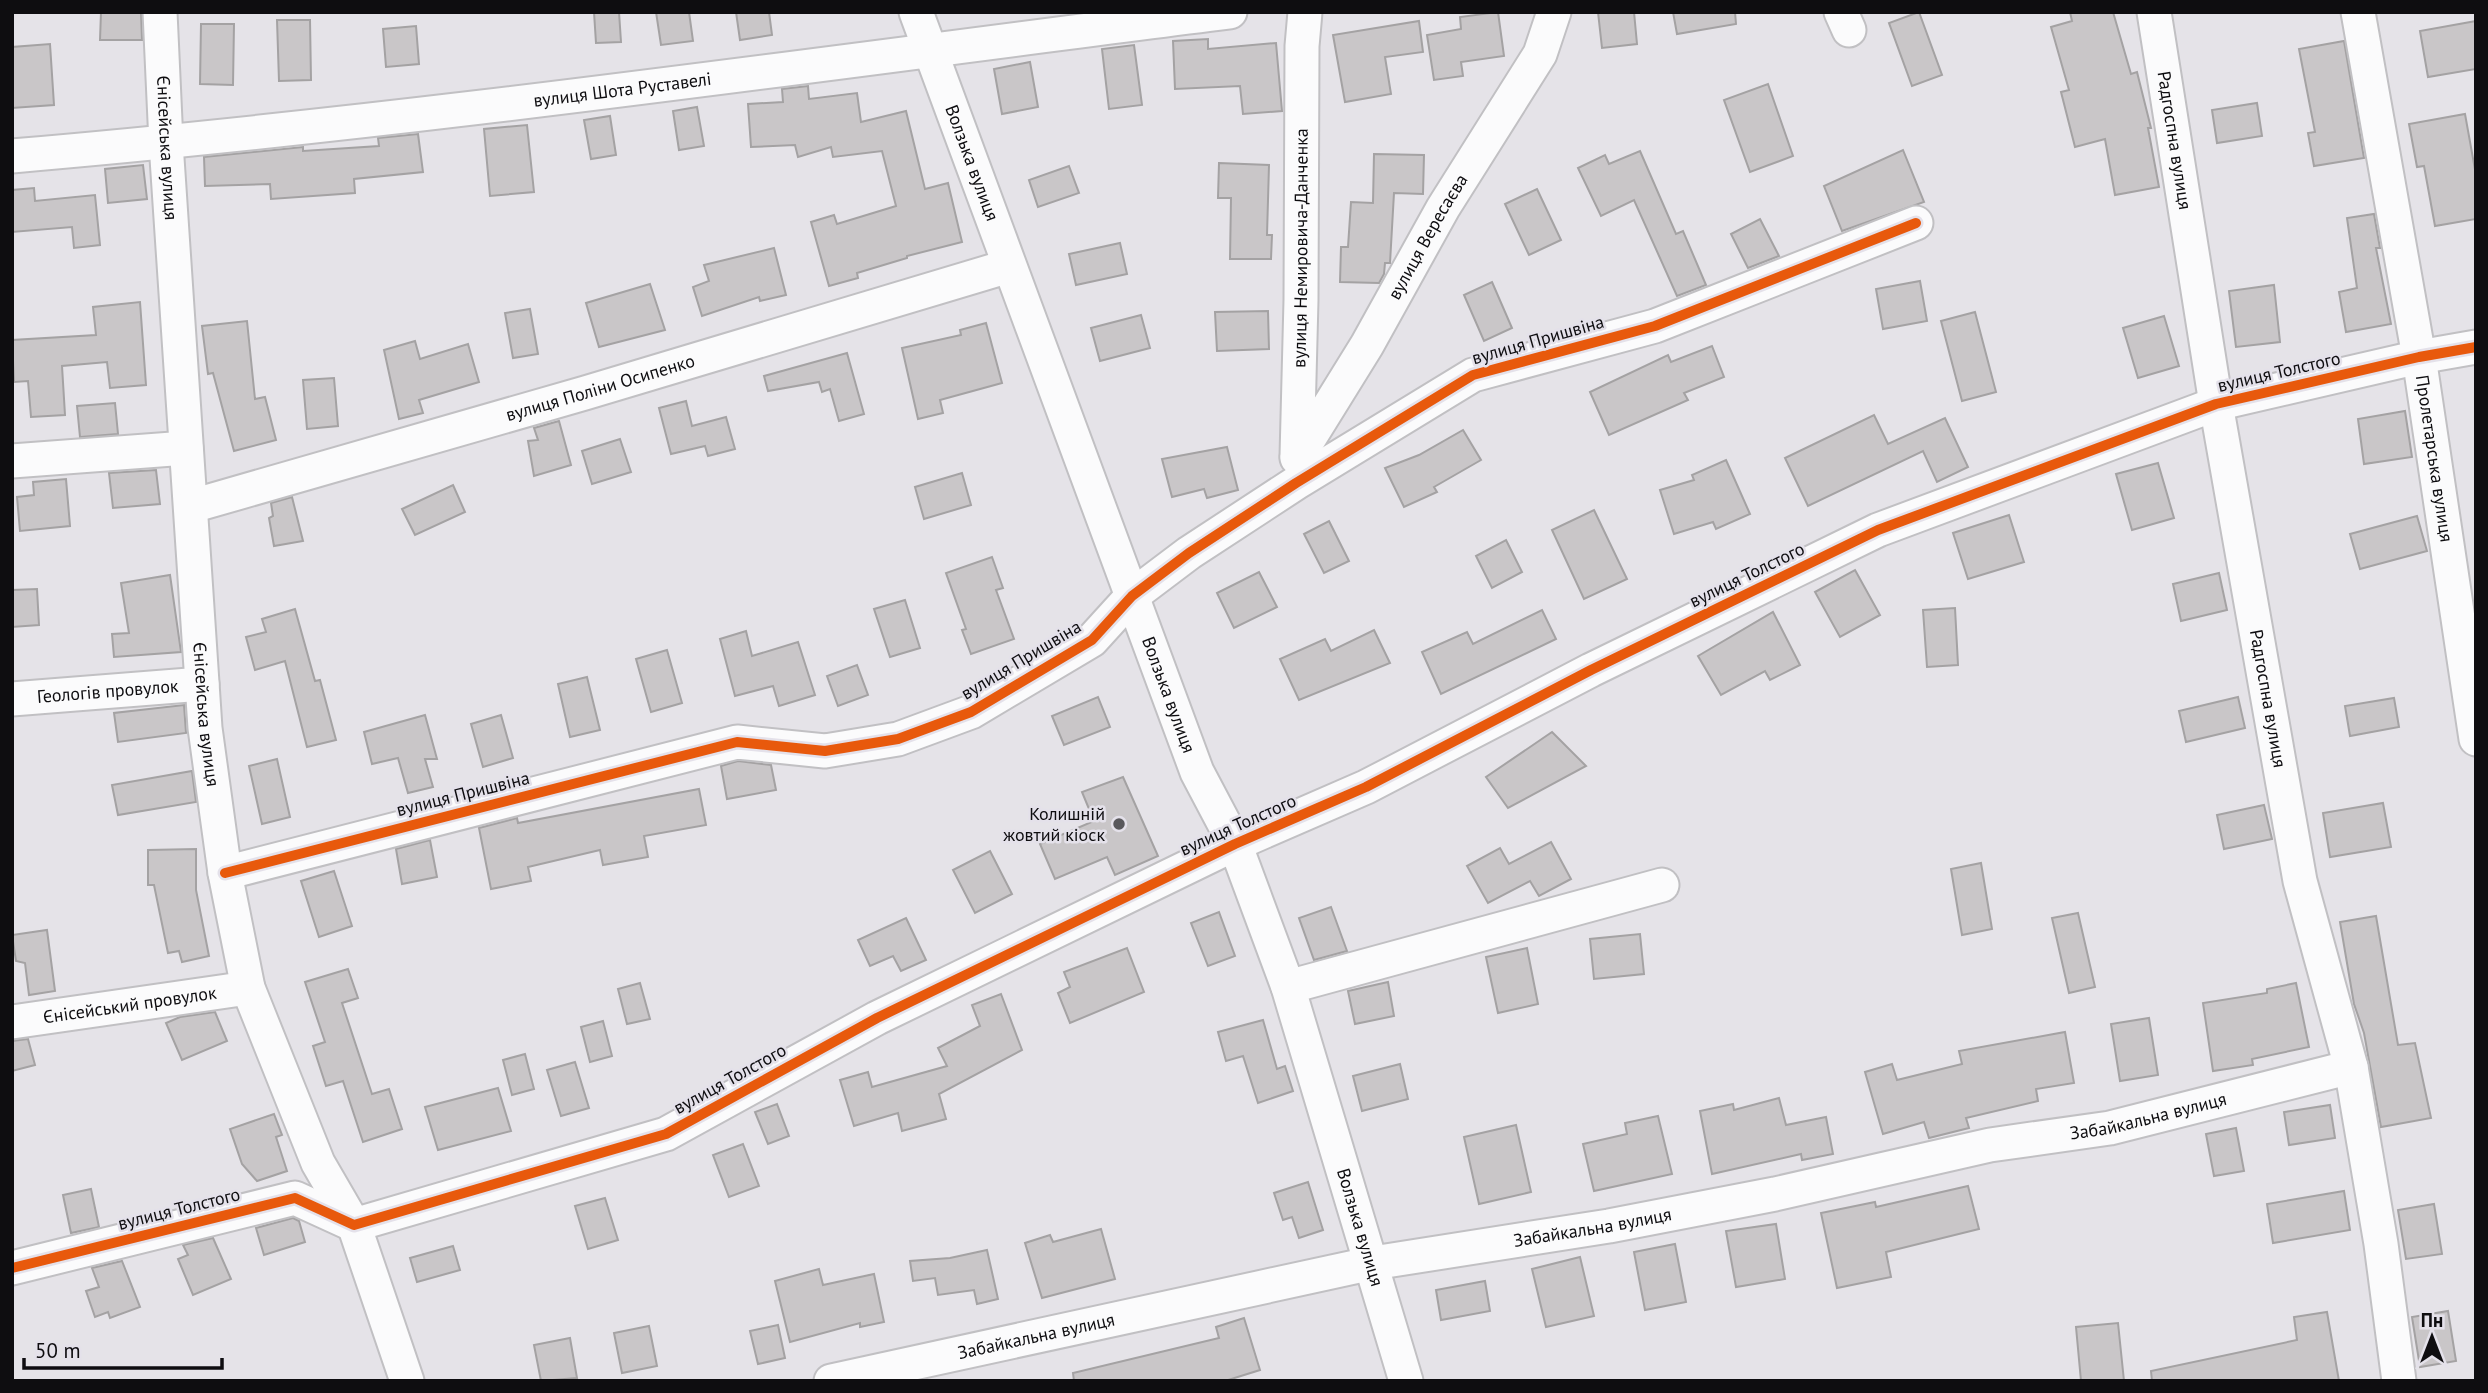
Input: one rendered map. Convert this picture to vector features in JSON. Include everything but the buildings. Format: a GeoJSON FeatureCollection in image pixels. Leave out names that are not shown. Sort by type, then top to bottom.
{"type":"FeatureCollection","features":[{"type":"Feature","properties":{"kind":"street","name":"Єнісейська вулиця"},"geometry":{"type":"LineString","coordinates":[[160,12],[166,143],[202,684],[225,873],[248,988],[318,1163],[354,1225],[407,1381]]}},
{"type":"Feature","properties":{"kind":"street","name":"Волзька вулиця"},"geometry":{"type":"LineString","coordinates":[[916,12],[1198,772],[1235,844],[1288,987],[1373,1263],[1406,1381]]}},
{"type":"Feature","properties":{"kind":"street","name":"вулиця Шота Руставелі"},"geometry":{"type":"LineString","coordinates":[[12,156],[166,143],[578,97],[1230,12]]}},
{"type":"Feature","properties":{"kind":"street","name":"вулиця Немировича-Данченка"},"geometry":{"type":"LineString","coordinates":[[1296,471],[1301,300],[1302,46],[1305,12]]}},
{"type":"Feature","properties":{"kind":"street","name":"вулиця Вересаєва"},"geometry":{"type":"LineString","coordinates":[[1296,471],[1443,208],[1541,54],[1553,12]]}},
{"type":"Feature","properties":{"kind":"street","name":"Радгоспна вулиця"},"geometry":{"type":"LineString","coordinates":[[2154,12],[2216,404],[2300,881],[2351,1067],[2381,1244],[2399,1381]]}},
{"type":"Feature","properties":{"kind":"street","name":"Пролетарська вулиця"},"geometry":{"type":"LineString","coordinates":[[2358,12],[2420,357],[2476,739]]}},
{"type":"Feature","properties":{"kind":"street","name":"вулиця Пришвіна"},"geometry":{"type":"LineString","coordinates":[[225,873],[737,742],[825,751],[898,739],[971,712],[1092,640],[1132,596],[1296,471],[1473,375],[1655,326],[1916,223]]}},
{"type":"Feature","properties":{"kind":"street","name":"вулиця Поліни Осипенко"},"geometry":{"type":"LineString","coordinates":[[192,506],[585,393],[1009,266]]}},
{"type":"Feature","properties":{"kind":"street","name":"вулиця Толстого"},"geometry":{"type":"LineString","coordinates":[[12,1268],[295,1198],[354,1225],[666,1135],[877,1018],[1235,844],[1366,787],[1591,670],[1878,530],[2216,404],[2420,357],[2476,347]]}},
{"type":"Feature","properties":{"kind":"street"},"geometry":{"type":"LineString","coordinates":[[12,461],[186,448]]}},
{"type":"Feature","properties":{"kind":"street","name":"Геологів провулок"},"geometry":{"type":"LineString","coordinates":[[12,699],[202,684]]}},
{"type":"Feature","properties":{"kind":"street"},"geometry":{"type":"LineString","coordinates":[[1288,987],[1662,886]]}},
{"type":"Feature","properties":{"kind":"street","name":"Єнісейський провулок"},"geometry":{"type":"LineString","coordinates":[[12,1022],[248,988]]}},
{"type":"Feature","properties":{"kind":"street","name":"Забайкальна вулиця"},"geometry":{"type":"LineString","coordinates":[[831,1381],[1373,1263],[1621,1223],[1775,1194],[1990,1145],[2110,1128],[2351,1067]]}},
{"type":"Feature","properties":{"kind":"cycle path"},"geometry":{"type":"LineString","coordinates":[[225,873],[737,742],[825,751],[898,739],[971,712],[1092,640],[1132,596],[1189,553],[1296,483],[1473,375],[1655,326],[1916,223]]}},
{"type":"Feature","properties":{"kind":"cycle path"},"geometry":{"type":"LineString","coordinates":[[12,1268],[295,1198],[354,1225],[666,1134],[877,1018],[1235,844],[1366,787],[1591,670],[1878,530],[2216,404],[2419,357],[2476,347]]}},
{"type":"Feature","properties":{"kind":"place","name":"Колишній жовтий кіоск"},"geometry":{"type":"Point","coordinates":[1119,824]}}]}
